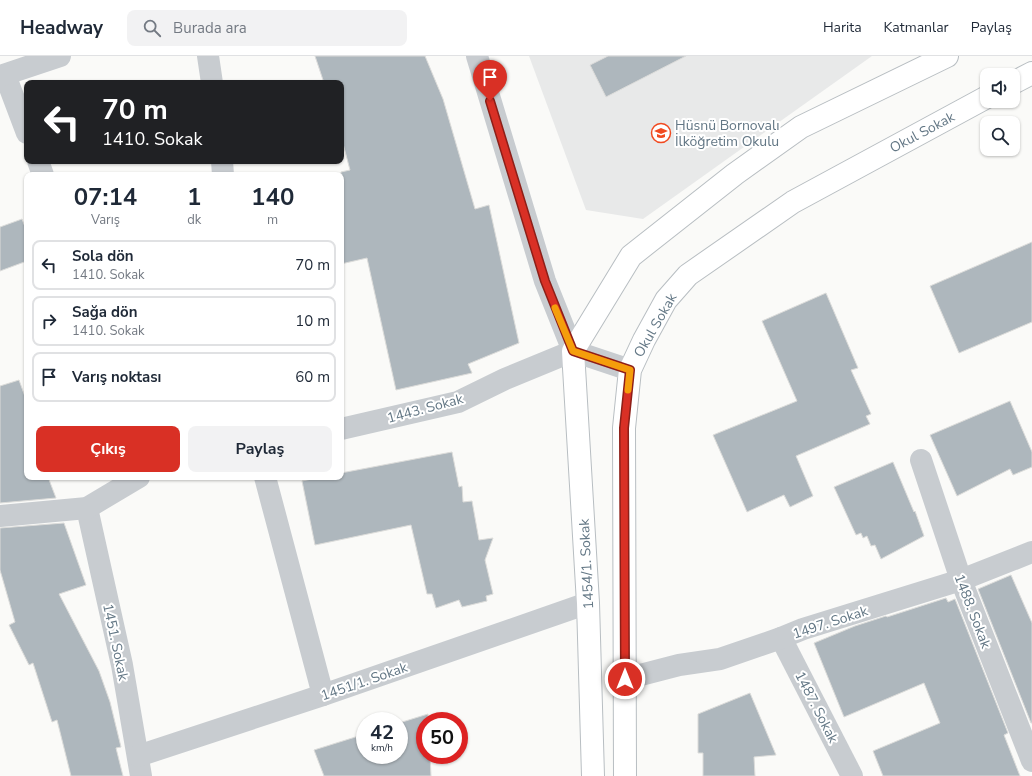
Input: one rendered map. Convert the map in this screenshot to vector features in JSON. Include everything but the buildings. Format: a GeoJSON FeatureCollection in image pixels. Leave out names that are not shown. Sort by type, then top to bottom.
{"type":"FeatureCollection","features":[{"type":"Feature","properties":{"kind":"main road"},"geometry":{"type":"LineString","coordinates":[[573,351],[631,256],[735,174],[800,128],[947,56]]}},
{"type":"Feature","properties":{"kind":"main road"},"geometry":{"type":"LineString","coordinates":[[1020,79],[1032,73]]}},
{"type":"Feature","properties":{"kind":"main road","name":"Okul Sokak"},"geometry":{"type":"LineString","coordinates":[[625,776],[624,428],[630,370],[644,340],[666,300],[688,275],[793,202],[980,101]]}},
{"type":"Feature","properties":{"kind":"main road","name":"1454/1. Sokak"},"geometry":{"type":"LineString","coordinates":[[573,351],[588,603],[593,776]]}},
{"type":"Feature","properties":{"kind":"street"},"geometry":{"type":"LineString","coordinates":[[24,126],[2,76],[60,56]]}},
{"type":"Feature","properties":{"kind":"street"},"geometry":{"type":"LineString","coordinates":[[208,56],[212,80]]}},
{"type":"Feature","properties":{"kind":"street"},"geometry":{"type":"LineString","coordinates":[[477,56],[545,281],[573,351],[630,370]]}},
{"type":"Feature","properties":{"kind":"street","name":"1443. Sokak"},"geometry":{"type":"LineString","coordinates":[[344,428],[458,402],[505,379],[573,351]]}},
{"type":"Feature","properties":{"kind":"street","name":"1488. Sokak"},"geometry":{"type":"LineString","coordinates":[[922,460],[961,580],[1032,761]]}},
{"type":"Feature","properties":{"kind":"street"},"geometry":{"type":"LineString","coordinates":[[0,516],[88,508],[134,480]]}},
{"type":"Feature","properties":{"kind":"street"},"geometry":{"type":"LineString","coordinates":[[266,480],[323,695]]}},
{"type":"Feature","properties":{"kind":"street","name":"1451. Sokak"},"geometry":{"type":"LineString","coordinates":[[88,508],[122,665],[139,766]]}},
{"type":"Feature","properties":{"kind":"street","name":"1497. Sokak"},"geometry":{"type":"LineString","coordinates":[[625,679],[680,665],[720,659],[804,629],[961,580],[1032,552]]}},
{"type":"Feature","properties":{"kind":"street","name":"1451/1. Sokak"},"geometry":{"type":"LineString","coordinates":[[139,766],[323,695],[588,603]]}},
{"type":"Feature","properties":{"kind":"street","name":"1487. Sokak"},"geometry":{"type":"LineString","coordinates":[[781,638],[852,776]]}},
{"type":"Feature","properties":{"kind":"shaded area","name":"Hüsnü Bornovalı İlköğretim Okulu"},"geometry":{"type":"Polygon","coordinates":[[[529,56],[872,56],[643,219],[586,210],[529,56]]]}},
{"type":"Feature","properties":{"kind":"slow traffic"},"geometry":{"type":"LineString","coordinates":[[555,308],[573,351],[630,370],[628,390]]}},
{"type":"Feature","properties":{"kind":"place","name":"Hüsnü Bornovalı İlköğretim Okulu"},"geometry":{"type":"Point","coordinates":[661,133]}},
{"type":"Feature","properties":{"kind":"route"},"geometry":{"type":"LineString","coordinates":[[490,101],[545,281],[573,351],[630,370],[624,428],[625,679]]}}]}
